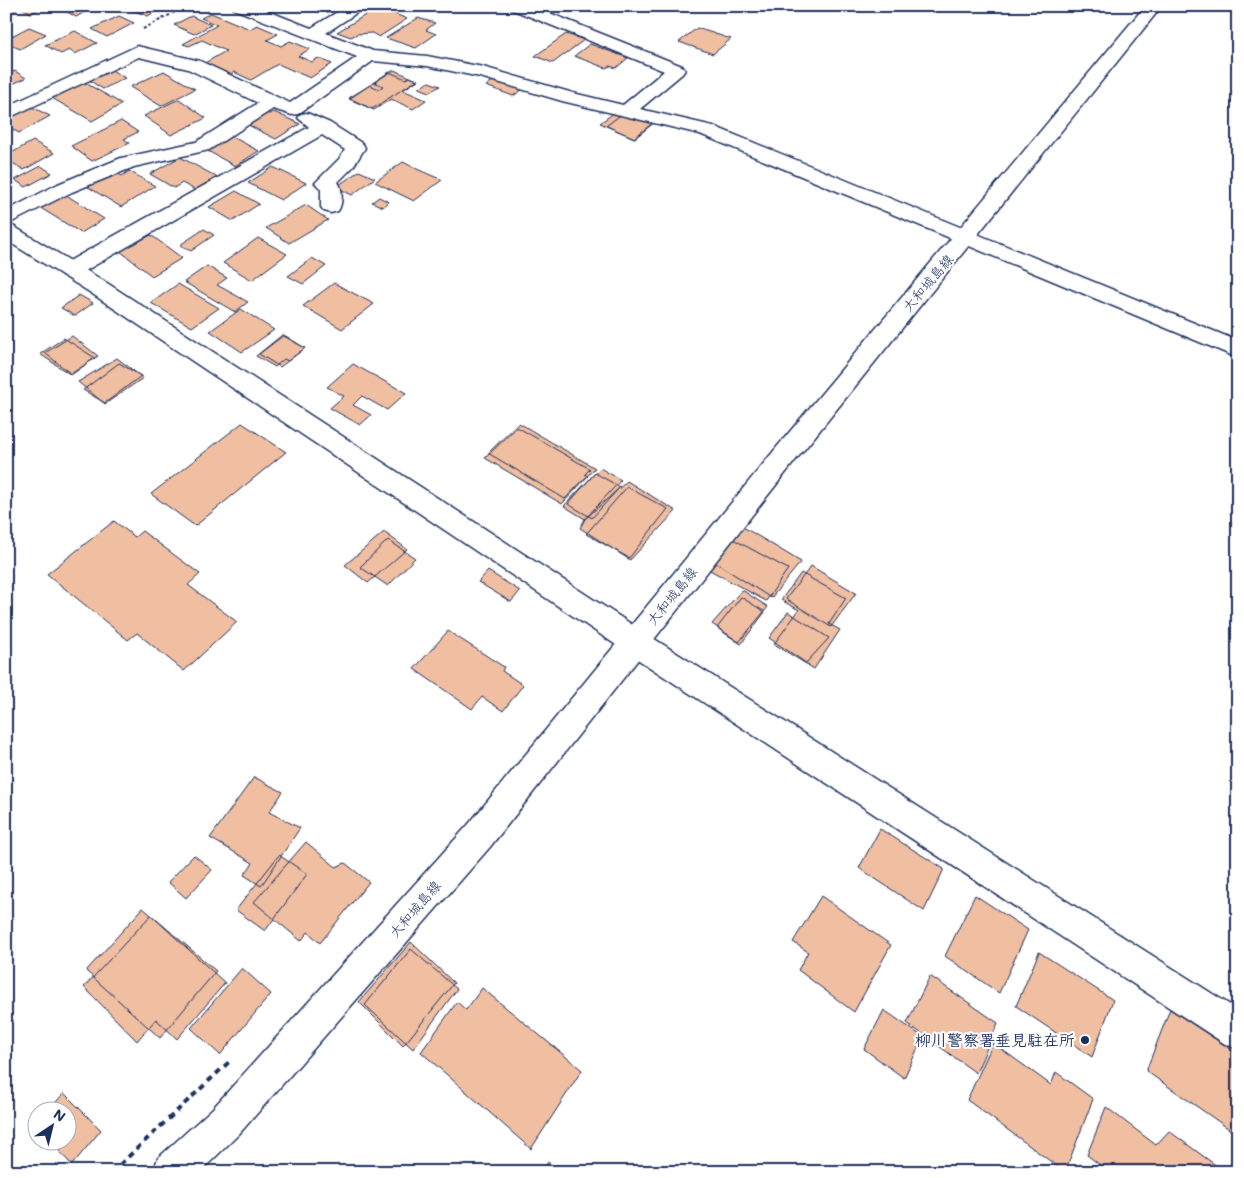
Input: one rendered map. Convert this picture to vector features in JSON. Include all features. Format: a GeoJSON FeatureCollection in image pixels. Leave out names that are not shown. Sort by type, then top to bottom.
{"type":"FeatureCollection","features":[{"type":"Feature","properties":{"kind":"street"},"geometry":{"type":"LineString","coordinates":[[6,8],[10,6]]}},
{"type":"Feature","properties":{"kind":"street"},"geometry":{"type":"LineString","coordinates":[[240,6],[370,56],[427,61],[482,72],[568,97],[706,130],[1238,350]]}},
{"type":"Feature","properties":{"kind":"street"},"geometry":{"type":"LineString","coordinates":[[314,34],[359,6]]}},
{"type":"Feature","properties":{"kind":"street"},"geometry":{"type":"LineString","coordinates":[[517,6],[676,70],[627,110]]}},
{"type":"Feature","properties":{"kind":"street","name":"大和城島線"},"geometry":{"type":"LineString","coordinates":[[172,1172],[226,1121],[479,836],[786,454],[1154,6]]}},
{"type":"Feature","properties":{"kind":"street"},"geometry":{"type":"LineString","coordinates":[[6,114],[137,51],[194,65],[292,110],[356,148],[346,163],[325,183],[331,186],[331,207]]}},
{"type":"Feature","properties":{"kind":"street"},"geometry":{"type":"LineString","coordinates":[[292,110],[370,56]]}},
{"type":"Feature","properties":{"kind":"street"},"geometry":{"type":"LineString","coordinates":[[6,219],[65,188],[128,162],[202,146],[271,102]]}},
{"type":"Feature","properties":{"kind":"street"},"geometry":{"type":"LineString","coordinates":[[70,270],[323,127]]}},
{"type":"Feature","properties":{"kind":"street"},"geometry":{"type":"LineString","coordinates":[[6,231],[70,270],[635,642],[1238,1031]]}},
{"type":"Feature","properties":{"kind":"path"},"geometry":{"type":"LineString","coordinates":[[112,1172],[234,1057]]}},
{"type":"Feature","properties":{"kind":"building"},"geometry":{"type":"Polygon","coordinates":[[[27,6],[47,6],[31,13],[22,8],[27,6]]]}},
{"type":"Feature","properties":{"kind":"building"},"geometry":{"type":"Polygon","coordinates":[[[57,6],[96,6],[76,17],[57,6]]]}},
{"type":"Feature","properties":{"kind":"building"},"geometry":{"type":"Polygon","coordinates":[[[129,6],[165,6],[148,16],[126,8],[129,6]]]}},
{"type":"Feature","properties":{"kind":"building"},"geometry":{"type":"Polygon","coordinates":[[[379,7],[407,19],[379,37],[372,33],[357,34],[351,37],[337,32],[379,7]]]}},
{"type":"Feature","properties":{"kind":"building"},"geometry":{"type":"Polygon","coordinates":[[[211,13],[250,29],[257,25],[278,34],[267,40],[281,46],[290,41],[310,49],[298,56],[312,62],[318,58],[332,64],[310,78],[278,64],[251,80],[234,72],[229,76],[203,64],[226,51],[202,40],[189,46],[183,44],[217,25],[201,18],[211,13]]]}},
{"type":"Feature","properties":{"kind":"building"},"geometry":{"type":"Polygon","coordinates":[[[119,16],[134,23],[107,37],[92,29],[119,16]]]}},
{"type":"Feature","properties":{"kind":"building"},"geometry":{"type":"Polygon","coordinates":[[[191,16],[211,25],[194,34],[174,25],[191,16]]]}},
{"type":"Feature","properties":{"kind":"building"},"geometry":{"type":"Polygon","coordinates":[[[418,18],[435,23],[426,30],[436,34],[416,48],[386,38],[418,18]]]}},
{"type":"Feature","properties":{"kind":"building"},"geometry":{"type":"Polygon","coordinates":[[[29,27],[46,34],[20,49],[6,43],[6,39],[29,27]]]}},
{"type":"Feature","properties":{"kind":"building"},"geometry":{"type":"Polygon","coordinates":[[[697,28],[731,39],[713,54],[679,42],[697,28]]]}},
{"type":"Feature","properties":{"kind":"building"},"geometry":{"type":"Polygon","coordinates":[[[75,31],[97,43],[75,54],[69,50],[61,54],[45,45],[75,31]]]}},
{"type":"Feature","properties":{"kind":"building"},"geometry":{"type":"Polygon","coordinates":[[[566,34],[584,40],[553,63],[535,56],[566,34]]]}},
{"type":"Feature","properties":{"kind":"building"},"geometry":{"type":"Polygon","coordinates":[[[590,44],[628,58],[616,68],[610,66],[606,68],[574,56],[590,44]]]}},
{"type":"Feature","properties":{"kind":"building"},"geometry":{"type":"Polygon","coordinates":[[[110,69],[125,78],[103,89],[87,79],[110,69]]]}},
{"type":"Feature","properties":{"kind":"building"},"geometry":{"type":"Polygon","coordinates":[[[394,70],[417,80],[372,109],[349,98],[394,70]]]}},
{"type":"Feature","properties":{"kind":"building"},"geometry":{"type":"Polygon","coordinates":[[[15,71],[26,78],[8,86],[6,85],[6,75],[15,71]]]}},
{"type":"Feature","properties":{"kind":"building"},"geometry":{"type":"Polygon","coordinates":[[[164,71],[195,89],[161,106],[130,87],[164,71]]]}},
{"type":"Feature","properties":{"kind":"building"},"geometry":{"type":"Polygon","coordinates":[[[389,72],[406,79],[409,77],[418,80],[403,90],[426,100],[413,109],[391,99],[374,110],[349,99],[370,85],[379,89],[383,86],[374,82],[389,72]]]}},
{"type":"Feature","properties":{"kind":"building"},"geometry":{"type":"Polygon","coordinates":[[[495,79],[522,90],[513,96],[486,86],[495,79]]]}},
{"type":"Feature","properties":{"kind":"building"},"geometry":{"type":"Polygon","coordinates":[[[82,81],[122,104],[92,121],[50,97],[82,81]]]}},
{"type":"Feature","properties":{"kind":"building"},"geometry":{"type":"Polygon","coordinates":[[[429,82],[440,86],[430,92],[419,88],[429,82]]]}},
{"type":"Feature","properties":{"kind":"building"},"geometry":{"type":"Polygon","coordinates":[[[179,99],[206,118],[171,135],[144,116],[179,99]]]}},
{"type":"Feature","properties":{"kind":"building"},"geometry":{"type":"Polygon","coordinates":[[[30,106],[50,116],[19,133],[6,126],[6,119],[30,106]]]}},
{"type":"Feature","properties":{"kind":"building"},"geometry":{"type":"Polygon","coordinates":[[[627,110],[655,122],[635,138],[606,126],[627,110]]]}},
{"type":"Feature","properties":{"kind":"building"},"geometry":{"type":"Polygon","coordinates":[[[274,112],[300,124],[276,139],[250,126],[252,123],[250,122],[265,113],[274,112]]]}},
{"type":"Feature","properties":{"kind":"building"},"geometry":{"type":"Polygon","coordinates":[[[615,112],[629,118],[635,113],[655,121],[634,138],[600,123],[615,112]]]}},
{"type":"Feature","properties":{"kind":"building"},"geometry":{"type":"Polygon","coordinates":[[[121,121],[138,132],[124,139],[130,143],[92,161],[71,146],[121,121]]]}},
{"type":"Feature","properties":{"kind":"building"},"geometry":{"type":"Polygon","coordinates":[[[231,136],[259,151],[235,166],[206,150],[231,136]]]}},
{"type":"Feature","properties":{"kind":"building"},"geometry":{"type":"Polygon","coordinates":[[[33,141],[54,153],[24,170],[6,159],[6,156],[33,141]]]}},
{"type":"Feature","properties":{"kind":"building"},"geometry":{"type":"Polygon","coordinates":[[[180,157],[217,177],[195,190],[182,183],[174,188],[150,174],[180,157]]]}},
{"type":"Feature","properties":{"kind":"building"},"geometry":{"type":"Polygon","coordinates":[[[403,162],[442,180],[414,201],[375,182],[403,162]]]}},
{"type":"Feature","properties":{"kind":"building"},"geometry":{"type":"Polygon","coordinates":[[[41,166],[52,173],[26,187],[15,180],[41,166]]]}},
{"type":"Feature","properties":{"kind":"building"},"geometry":{"type":"Polygon","coordinates":[[[273,167],[306,183],[281,200],[248,183],[273,167]]]}},
{"type":"Feature","properties":{"kind":"building"},"geometry":{"type":"Polygon","coordinates":[[[129,171],[155,186],[121,207],[88,187],[115,172],[122,176],[129,171]]]}},
{"type":"Feature","properties":{"kind":"building"},"geometry":{"type":"Polygon","coordinates":[[[359,171],[375,178],[352,195],[336,187],[359,171]]]}},
{"type":"Feature","properties":{"kind":"building"},"geometry":{"type":"Polygon","coordinates":[[[236,191],[259,204],[233,221],[209,207],[236,191]]]}},
{"type":"Feature","properties":{"kind":"building"},"geometry":{"type":"Polygon","coordinates":[[[63,193],[104,219],[81,233],[39,207],[63,193]]]}},
{"type":"Feature","properties":{"kind":"building"},"geometry":{"type":"Polygon","coordinates":[[[379,197],[389,202],[383,207],[372,202],[379,197]]]}},
{"type":"Feature","properties":{"kind":"building"},"geometry":{"type":"Polygon","coordinates":[[[306,205],[328,220],[289,243],[266,228],[306,205]]]}},
{"type":"Feature","properties":{"kind":"building"},"geometry":{"type":"Polygon","coordinates":[[[204,229],[214,235],[191,251],[180,245],[204,229]]]}},
{"type":"Feature","properties":{"kind":"building"},"geometry":{"type":"Polygon","coordinates":[[[151,235],[182,258],[152,276],[120,251],[151,235]]]}},
{"type":"Feature","properties":{"kind":"building"},"geometry":{"type":"Polygon","coordinates":[[[258,238],[287,254],[252,280],[223,263],[258,238]]]}},
{"type":"Feature","properties":{"kind":"building"},"geometry":{"type":"Polygon","coordinates":[[[312,258],[326,266],[303,284],[288,276],[312,258]]]}},
{"type":"Feature","properties":{"kind":"building"},"geometry":{"type":"Polygon","coordinates":[[[207,266],[227,278],[217,285],[248,302],[235,312],[184,282],[207,266]]]}},
{"type":"Feature","properties":{"kind":"building"},"geometry":{"type":"Polygon","coordinates":[[[334,283],[374,304],[342,329],[303,306],[334,283]]]}},
{"type":"Feature","properties":{"kind":"building"},"geometry":{"type":"Polygon","coordinates":[[[178,284],[219,308],[192,327],[151,303],[178,284]]]}},
{"type":"Feature","properties":{"kind":"building"},"geometry":{"type":"Polygon","coordinates":[[[79,295],[93,303],[75,316],[61,308],[79,295]]]}},
{"type":"Feature","properties":{"kind":"building"},"geometry":{"type":"Polygon","coordinates":[[[241,309],[274,330],[242,352],[210,331],[241,309]]]}},
{"type":"Feature","properties":{"kind":"building"},"geometry":{"type":"Polygon","coordinates":[[[282,335],[305,348],[288,361],[284,359],[275,367],[256,356],[282,335]]]}},
{"type":"Feature","properties":{"kind":"building"},"geometry":{"type":"Polygon","coordinates":[[[284,335],[305,348],[280,367],[259,354],[284,335]]]}},
{"type":"Feature","properties":{"kind":"building"},"geometry":{"type":"Polygon","coordinates":[[[72,336],[98,356],[71,374],[45,353],[72,336]]]}},
{"type":"Feature","properties":{"kind":"building"},"geometry":{"type":"Polygon","coordinates":[[[64,338],[95,358],[71,375],[40,354],[64,338]]]}},
{"type":"Feature","properties":{"kind":"building"},"geometry":{"type":"Polygon","coordinates":[[[117,358],[143,378],[105,404],[78,382],[117,358]]]}},
{"type":"Feature","properties":{"kind":"building"},"geometry":{"type":"Polygon","coordinates":[[[119,363],[141,376],[105,403],[83,390],[119,363]]]}},
{"type":"Feature","properties":{"kind":"building"},"geometry":{"type":"Polygon","coordinates":[[[353,364],[406,393],[387,410],[362,396],[353,405],[371,415],[360,425],[330,408],[344,396],[327,387],[353,364]]]}},
{"type":"Feature","properties":{"kind":"building"},"geometry":{"type":"Polygon","coordinates":[[[242,423],[286,452],[195,526],[151,494],[242,423]]]}},
{"type":"Feature","properties":{"kind":"building"},"geometry":{"type":"Polygon","coordinates":[[[519,423],[595,468],[565,499],[488,453],[519,423]]]}},
{"type":"Feature","properties":{"kind":"building"},"geometry":{"type":"Polygon","coordinates":[[[517,427],[590,469],[585,474],[588,476],[562,504],[485,458],[517,427]]]}},
{"type":"Feature","properties":{"kind":"building"},"geometry":{"type":"Polygon","coordinates":[[[600,468],[621,480],[585,519],[564,506],[600,468]]]}},
{"type":"Feature","properties":{"kind":"building"},"geometry":{"type":"Polygon","coordinates":[[[595,473],[620,487],[592,518],[568,504],[595,473]]]}},
{"type":"Feature","properties":{"kind":"building"},"geometry":{"type":"Polygon","coordinates":[[[627,481],[676,511],[630,560],[580,528],[585,519],[627,481]]]}},
{"type":"Feature","properties":{"kind":"building"},"geometry":{"type":"Polygon","coordinates":[[[627,487],[668,509],[629,558],[586,534],[627,487]]]}},
{"type":"Feature","properties":{"kind":"building"},"geometry":{"type":"Polygon","coordinates":[[[114,521],[135,537],[142,531],[200,574],[188,585],[237,622],[184,671],[137,633],[128,640],[47,574],[114,521]]]}},
{"type":"Feature","properties":{"kind":"building"},"geometry":{"type":"Polygon","coordinates":[[[743,527],[801,562],[771,598],[713,561],[743,527]]]}},
{"type":"Feature","properties":{"kind":"building"},"geometry":{"type":"Polygon","coordinates":[[[384,532],[407,549],[368,583],[345,565],[384,532]]]}},
{"type":"Feature","properties":{"kind":"building"},"geometry":{"type":"Polygon","coordinates":[[[731,538],[788,569],[766,601],[708,569],[731,538]]]}},
{"type":"Feature","properties":{"kind":"building"},"geometry":{"type":"Polygon","coordinates":[[[388,540],[415,558],[388,586],[360,567],[388,540]]]}},
{"type":"Feature","properties":{"kind":"building"},"geometry":{"type":"Polygon","coordinates":[[[811,566],[856,593],[831,627],[786,599],[811,566]]]}},
{"type":"Feature","properties":{"kind":"building"},"geometry":{"type":"Polygon","coordinates":[[[488,571],[520,591],[511,602],[478,582],[488,571]]]}},
{"type":"Feature","properties":{"kind":"building"},"geometry":{"type":"Polygon","coordinates":[[[801,573],[846,598],[829,624],[840,630],[814,669],[774,644],[799,610],[781,600],[801,573]]]}},
{"type":"Feature","properties":{"kind":"building"},"geometry":{"type":"Polygon","coordinates":[[[742,590],[768,607],[739,642],[712,624],[742,590]]]}},
{"type":"Feature","properties":{"kind":"building"},"geometry":{"type":"Polygon","coordinates":[[[741,597],[765,612],[741,644],[717,628],[741,597]]]}},
{"type":"Feature","properties":{"kind":"building"},"geometry":{"type":"Polygon","coordinates":[[[788,612],[829,638],[806,663],[769,638],[788,612]]]}},
{"type":"Feature","properties":{"kind":"building"},"geometry":{"type":"Polygon","coordinates":[[[448,631],[504,667],[502,671],[523,685],[503,711],[482,697],[472,709],[414,669],[448,631]]]}},
{"type":"Feature","properties":{"kind":"building"},"geometry":{"type":"Polygon","coordinates":[[[254,777],[283,792],[269,812],[300,828],[261,886],[244,875],[253,863],[210,838],[254,777]]]}},
{"type":"Feature","properties":{"kind":"building"},"geometry":{"type":"Polygon","coordinates":[[[880,829],[944,869],[924,911],[859,868],[880,829]]]}},
{"type":"Feature","properties":{"kind":"building"},"geometry":{"type":"Polygon","coordinates":[[[306,842],[336,867],[345,863],[369,882],[320,943],[308,932],[301,941],[254,902],[306,842]]]}},
{"type":"Feature","properties":{"kind":"building"},"geometry":{"type":"Polygon","coordinates":[[[194,855],[212,870],[186,898],[168,882],[194,855]]]}},
{"type":"Feature","properties":{"kind":"building"},"geometry":{"type":"Polygon","coordinates":[[[279,855],[307,874],[265,931],[236,910],[279,855]]]}},
{"type":"Feature","properties":{"kind":"building"},"geometry":{"type":"Polygon","coordinates":[[[975,895],[1028,930],[999,993],[945,956],[975,895]]]}},
{"type":"Feature","properties":{"kind":"building"},"geometry":{"type":"Polygon","coordinates":[[[821,896],[891,945],[854,1012],[798,970],[808,952],[793,942],[821,896]]]}},
{"type":"Feature","properties":{"kind":"building"},"geometry":{"type":"Polygon","coordinates":[[[143,908],[216,971],[160,1038],[86,971],[143,908]]]}},
{"type":"Feature","properties":{"kind":"building"},"geometry":{"type":"Polygon","coordinates":[[[151,915],[225,983],[177,1039],[156,1019],[137,1041],[84,987],[151,915]]]}},
{"type":"Feature","properties":{"kind":"building"},"geometry":{"type":"Polygon","coordinates":[[[411,942],[454,983],[403,1046],[359,1002],[411,942]]]}},
{"type":"Feature","properties":{"kind":"building"},"geometry":{"type":"Polygon","coordinates":[[[411,949],[457,989],[413,1049],[365,1005],[411,949]]]}},
{"type":"Feature","properties":{"kind":"building"},"geometry":{"type":"Polygon","coordinates":[[[1039,952],[1113,1000],[1092,1057],[1016,1006],[1039,952]]]}},
{"type":"Feature","properties":{"kind":"building"},"geometry":{"type":"Polygon","coordinates":[[[242,968],[271,994],[220,1055],[191,1028],[242,968]]]}},
{"type":"Feature","properties":{"kind":"building"},"geometry":{"type":"Polygon","coordinates":[[[930,976],[998,1023],[976,1073],[907,1023],[930,976]]]}},
{"type":"Feature","properties":{"kind":"building"},"geometry":{"type":"Polygon","coordinates":[[[482,988],[582,1070],[531,1149],[421,1052],[457,1002],[466,1010],[482,988]]]}},
{"type":"Feature","properties":{"kind":"building"},"geometry":{"type":"Polygon","coordinates":[[[1170,1009],[1238,1054],[1238,1113],[1232,1131],[1146,1071],[1170,1009]]]}},
{"type":"Feature","properties":{"kind":"building"},"geometry":{"type":"Polygon","coordinates":[[[884,1010],[923,1037],[904,1078],[864,1049],[884,1010]]]}},
{"type":"Feature","properties":{"kind":"building"},"geometry":{"type":"Polygon","coordinates":[[[993,1043],[1051,1085],[1056,1072],[1093,1099],[1065,1172],[967,1100],[993,1043]]]}},
{"type":"Feature","properties":{"kind":"building"},"geometry":{"type":"Polygon","coordinates":[[[64,1093],[71,1100],[58,1100],[64,1093]]]}},
{"type":"Feature","properties":{"kind":"building"},"geometry":{"type":"Polygon","coordinates":[[[78,1107],[101,1130],[72,1165],[58,1150],[78,1150],[78,1107]]]}},
{"type":"Feature","properties":{"kind":"building"},"geometry":{"type":"Polygon","coordinates":[[[1106,1107],[1156,1145],[1169,1131],[1225,1172],[1109,1172],[1087,1155],[1106,1107]]]}},
{"type":"Feature","properties":{"kind":"building"},"geometry":{"type":"Polygon","coordinates":[[[548,1162],[559,1172],[542,1172],[548,1162]]]}},
{"type":"Feature","properties":{"kind":"place","name":"柳川警察署垂見駐在所"},"geometry":{"type":"Point","coordinates":[1085,1040]}}]}
